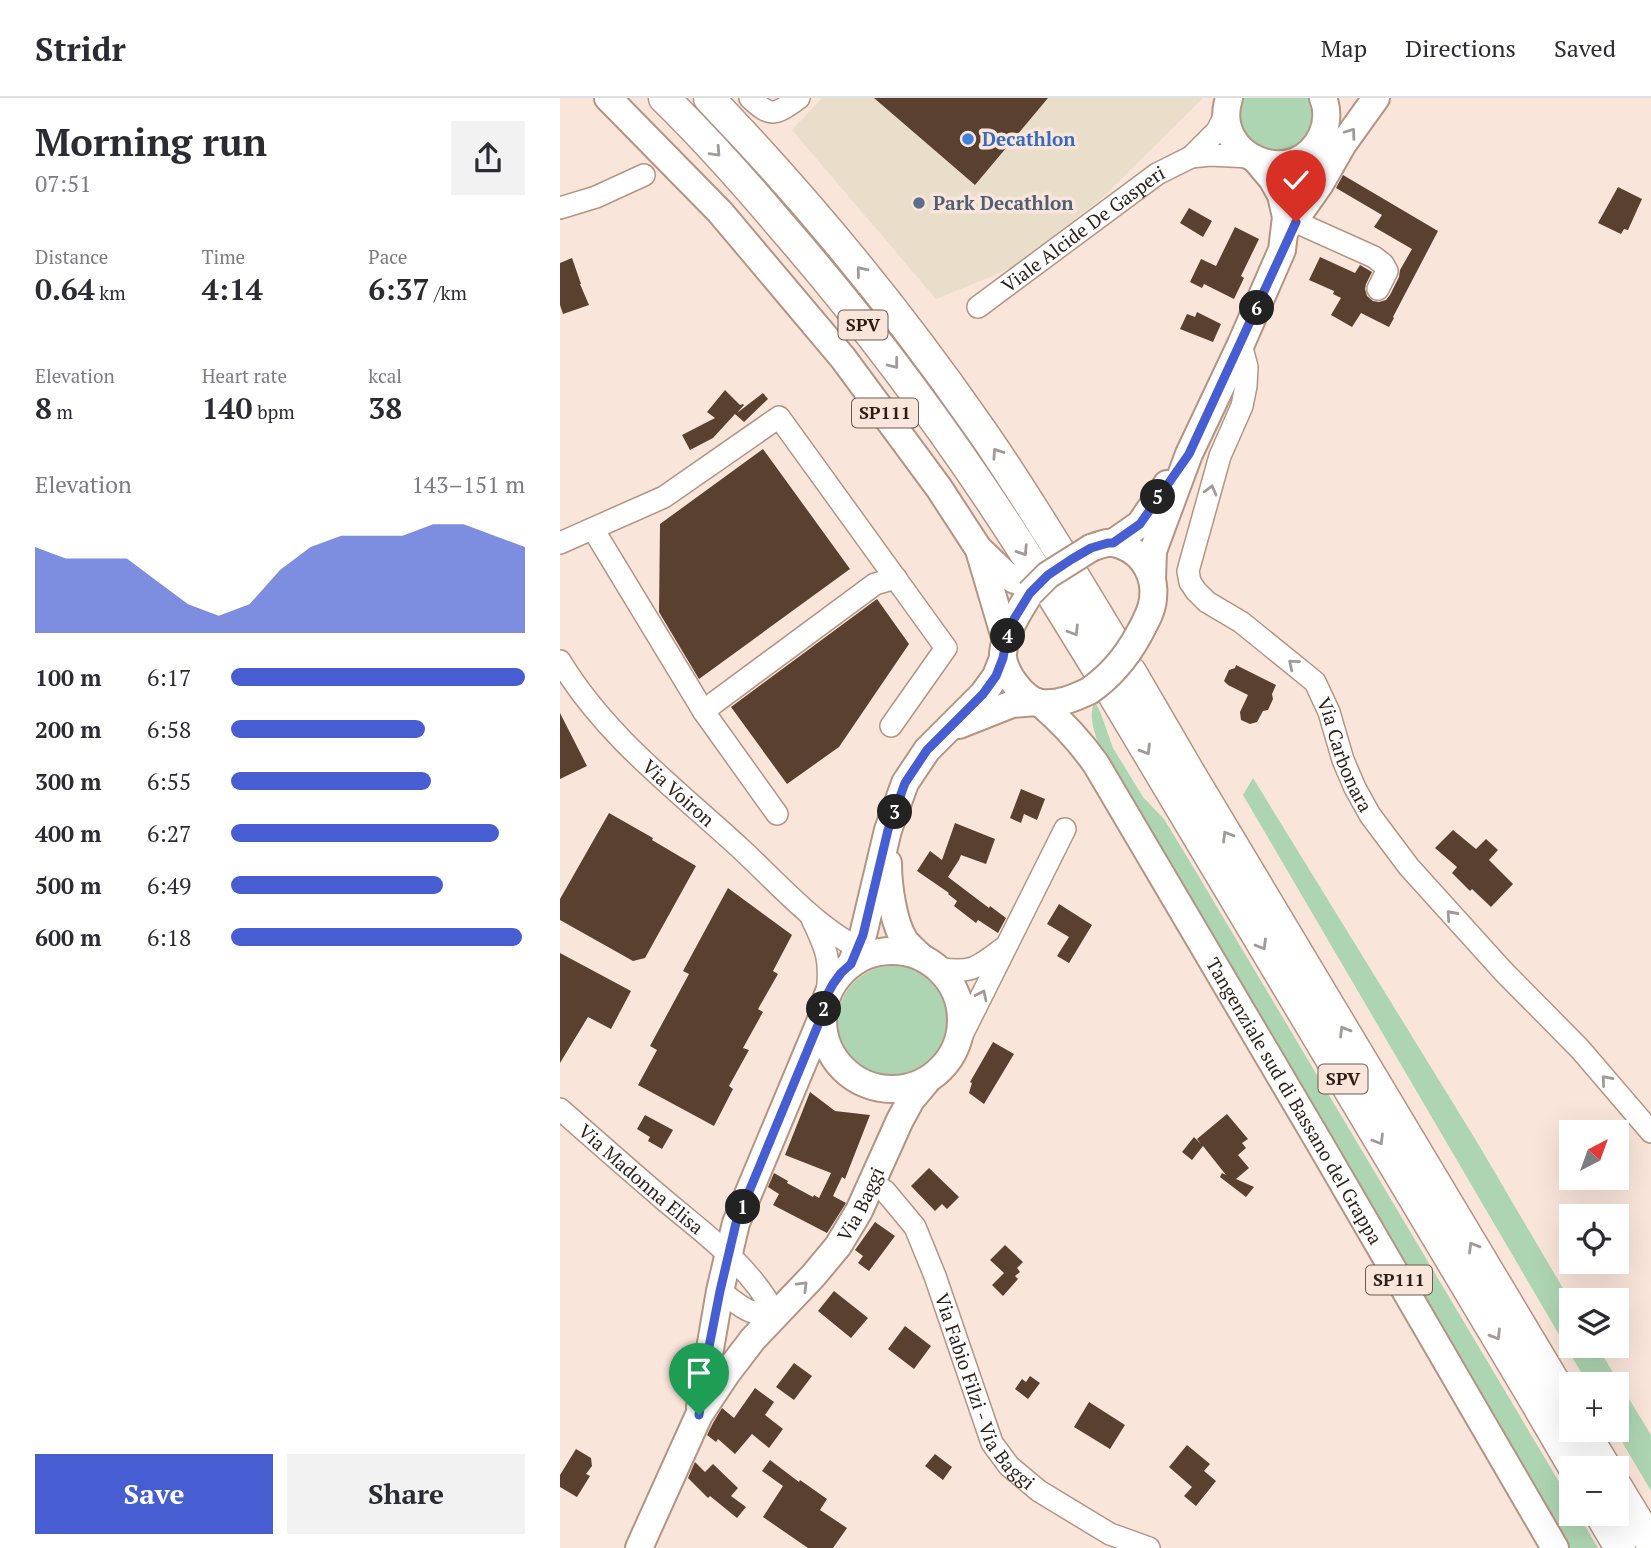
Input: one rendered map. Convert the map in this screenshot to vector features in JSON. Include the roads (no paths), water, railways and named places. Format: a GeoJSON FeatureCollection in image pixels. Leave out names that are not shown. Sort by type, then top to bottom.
{"type":"FeatureCollection","features":[{"type":"Feature","properties":{"kind":"highway","name":"SPV"},"geometry":{"type":"LineString","coordinates":[[664,98],[744,183],[854,313],[944,433],[1046,577],[1108,673],[1567,1456]]}},
{"type":"Feature","properties":{"kind":"highway","name":"SPV"},"geometry":{"type":"LineString","coordinates":[[709,98],[807,206],[890,307],[976,422],[1046,577]]}},
{"type":"Feature","properties":{"kind":"highway","name":"SPV"},"geometry":{"type":"LineString","coordinates":[[1108,673],[1188,770],[1559,1389]]}},
{"type":"Feature","properties":{"kind":"highway"},"geometry":{"type":"LineString","coordinates":[[1629,1507],[1651,1543]]}},
{"type":"Feature","properties":{"kind":"highway"},"geometry":{"type":"LineString","coordinates":[[1607,1526],[1619,1548]]}},
{"type":"Feature","properties":{"kind":"main road","name":"Tangenziale sud di Bassano del Grappa"},"geometry":{"type":"LineString","coordinates":[[608,98],[720,212],[783,284],[904,438],[978,548],[1014,580],[1046,577]]}},
{"type":"Feature","properties":{"kind":"main road"},"geometry":{"type":"LineString","coordinates":[[1152,579],[1153,551],[1189,454],[1282,250],[1298,217],[1343,144],[1376,98]]}},
{"type":"Feature","properties":{"kind":"main road","name":"Viale Alcide De Gasperi"},"geometry":{"type":"LineString","coordinates":[[1227,103],[1227,126],[1232,138],[1240,149],[1253,159],[1268,164],[1280,164],[1292,162],[1313,149]]}},
{"type":"Feature","properties":{"kind":"main road"},"geometry":{"type":"LineString","coordinates":[[1298,217],[1307,161],[1324,130],[1329,105]]}},
{"type":"Feature","properties":{"kind":"main road"},"geometry":{"type":"LineString","coordinates":[[1253,159],[1272,178],[1281,195],[1286,217],[1282,250]]}},
{"type":"Feature","properties":{"kind":"main road"},"geometry":{"type":"LineString","coordinates":[[1004,650],[1014,619],[1046,577],[1140,524],[1189,454]]}},
{"type":"Feature","properties":{"kind":"main road"},"geometry":{"type":"LineString","coordinates":[[1102,546],[1125,547],[1136,553],[1152,579]]}},
{"type":"Feature","properties":{"kind":"main road","name":"Tangenziale sud di Bassano del Grappa"},"geometry":{"type":"LineString","coordinates":[[978,548],[1004,650],[1007,673],[1014,684],[1060,720],[1097,764],[1555,1548]]}},
{"type":"Feature","properties":{"kind":"main road","name":"Tangenziale sud di Bassano del Grappa"},"geometry":{"type":"LineString","coordinates":[[1097,764],[1086,738],[1085,703],[1108,673],[1153,600],[1152,579]]}},
{"type":"Feature","properties":{"kind":"main road","name":"Via Baggi"},"geometry":{"type":"LineString","coordinates":[[860,955],[888,830],[905,783],[927,750],[983,694],[996,676],[1004,650]]}},
{"type":"Feature","properties":{"kind":"main road"},"geometry":{"type":"LineString","coordinates":[[1039,702],[1070,700],[1108,673]]}},
{"type":"Feature","properties":{"kind":"main road","name":"Via Baggi"},"geometry":{"type":"LineString","coordinates":[[951,728],[1012,704],[1039,702]]}},
{"type":"Feature","properties":{"kind":"main road","name":"Via Baggi"},"geometry":{"type":"LineString","coordinates":[[639,1548],[699,1415],[733,1365],[775,1314],[838,1246],[859,1211],[911,1100],[951,1059],[958,1044],[962,1023],[960,1003],[952,984],[904,940],[895,914],[888,885],[888,830]]}},
{"type":"Feature","properties":{"kind":"main road","name":"Via Baggi"},"geometry":{"type":"LineString","coordinates":[[699,1415],[707,1357],[736,1223],[825,1004],[841,973],[860,955],[889,951],[906,952],[930,963]]}},
{"type":"Feature","properties":{"kind":"main road"},"geometry":{"type":"LineString","coordinates":[[825,1004],[824,1032],[830,1050],[840,1066],[854,1078],[871,1087],[889,1090],[926,1082]]}},
{"type":"Feature","properties":{"kind":"street"},"geometry":{"type":"LineString","coordinates":[[750,98],[764,111],[779,111],[799,98]]}},
{"type":"Feature","properties":{"kind":"street","name":"Viale Alcide De Gasperi"},"geometry":{"type":"LineString","coordinates":[[978,307],[1157,174],[1191,157],[1217,131],[1227,103]]}},
{"type":"Feature","properties":{"kind":"street","name":"Viale Alcide De Gasperi"},"geometry":{"type":"LineString","coordinates":[[1191,157],[1210,155],[1253,159]]}},
{"type":"Feature","properties":{"kind":"street"},"geometry":{"type":"LineString","coordinates":[[560,208],[596,197],[644,175]]}},
{"type":"Feature","properties":{"kind":"street"},"geometry":{"type":"LineString","coordinates":[[1298,217],[1383,264],[1387,271],[1378,289]]}},
{"type":"Feature","properties":{"kind":"street","name":"Via Carbonara"},"geometry":{"type":"LineString","coordinates":[[1241,344],[1247,368],[1242,406],[1220,456],[1188,570],[1190,582],[1207,602],[1241,622],[1315,682],[1329,712],[1343,760],[1370,815],[1409,867],[1503,971],[1580,1049],[1651,1132]]}},
{"type":"Feature","properties":{"kind":"street"},"geometry":{"type":"LineString","coordinates":[[560,543],[664,497],[779,416],[946,648],[891,726]]}},
{"type":"Feature","properties":{"kind":"street"},"geometry":{"type":"LineString","coordinates":[[593,529],[704,712],[777,814]]}},
{"type":"Feature","properties":{"kind":"street"},"geometry":{"type":"LineString","coordinates":[[704,712],[874,584],[896,578]]}},
{"type":"Feature","properties":{"kind":"street","name":"Via Voiron"},"geometry":{"type":"LineString","coordinates":[[560,660],[572,681],[603,721],[646,764],[739,846],[810,914],[860,955]]}},
{"type":"Feature","properties":{"kind":"street","name":"Via Baggi"},"geometry":{"type":"LineString","coordinates":[[958,1044],[1065,829]]}},
{"type":"Feature","properties":{"kind":"street","name":"Via Voiron"},"geometry":{"type":"LineString","coordinates":[[810,914],[826,948],[830,971],[825,1004]]}},
{"type":"Feature","properties":{"kind":"street"},"geometry":{"type":"LineString","coordinates":[[832,932],[858,926],[868,916]]}},
{"type":"Feature","properties":{"kind":"street","name":"Via Baggi"},"geometry":{"type":"LineString","coordinates":[[930,963],[957,972],[980,966],[1006,946]]}},
{"type":"Feature","properties":{"kind":"street","name":"Via Madonna Elisa"},"geometry":{"type":"LineString","coordinates":[[560,1109],[729,1254],[759,1287],[775,1314]]}},
{"type":"Feature","properties":{"kind":"street","name":"Via Fabio Filzi - Via Baggi"},"geometry":{"type":"LineString","coordinates":[[872,1183],[885,1191],[915,1227],[935,1276],[992,1443],[1009,1466],[1039,1491],[1110,1534],[1149,1548]]}},
{"type":"Feature","properties":{"kind":"street"},"geometry":{"type":"LineString","coordinates":[[720,1291],[759,1315],[775,1314]]}},
{"type":"Feature","properties":{"kind":"place","name":"Decathlon"},"geometry":{"type":"Point","coordinates":[968,139]}},
{"type":"Feature","properties":{"kind":"place","name":"Park Decathlon"},"geometry":{"type":"Point","coordinates":[919,203]}}]}
